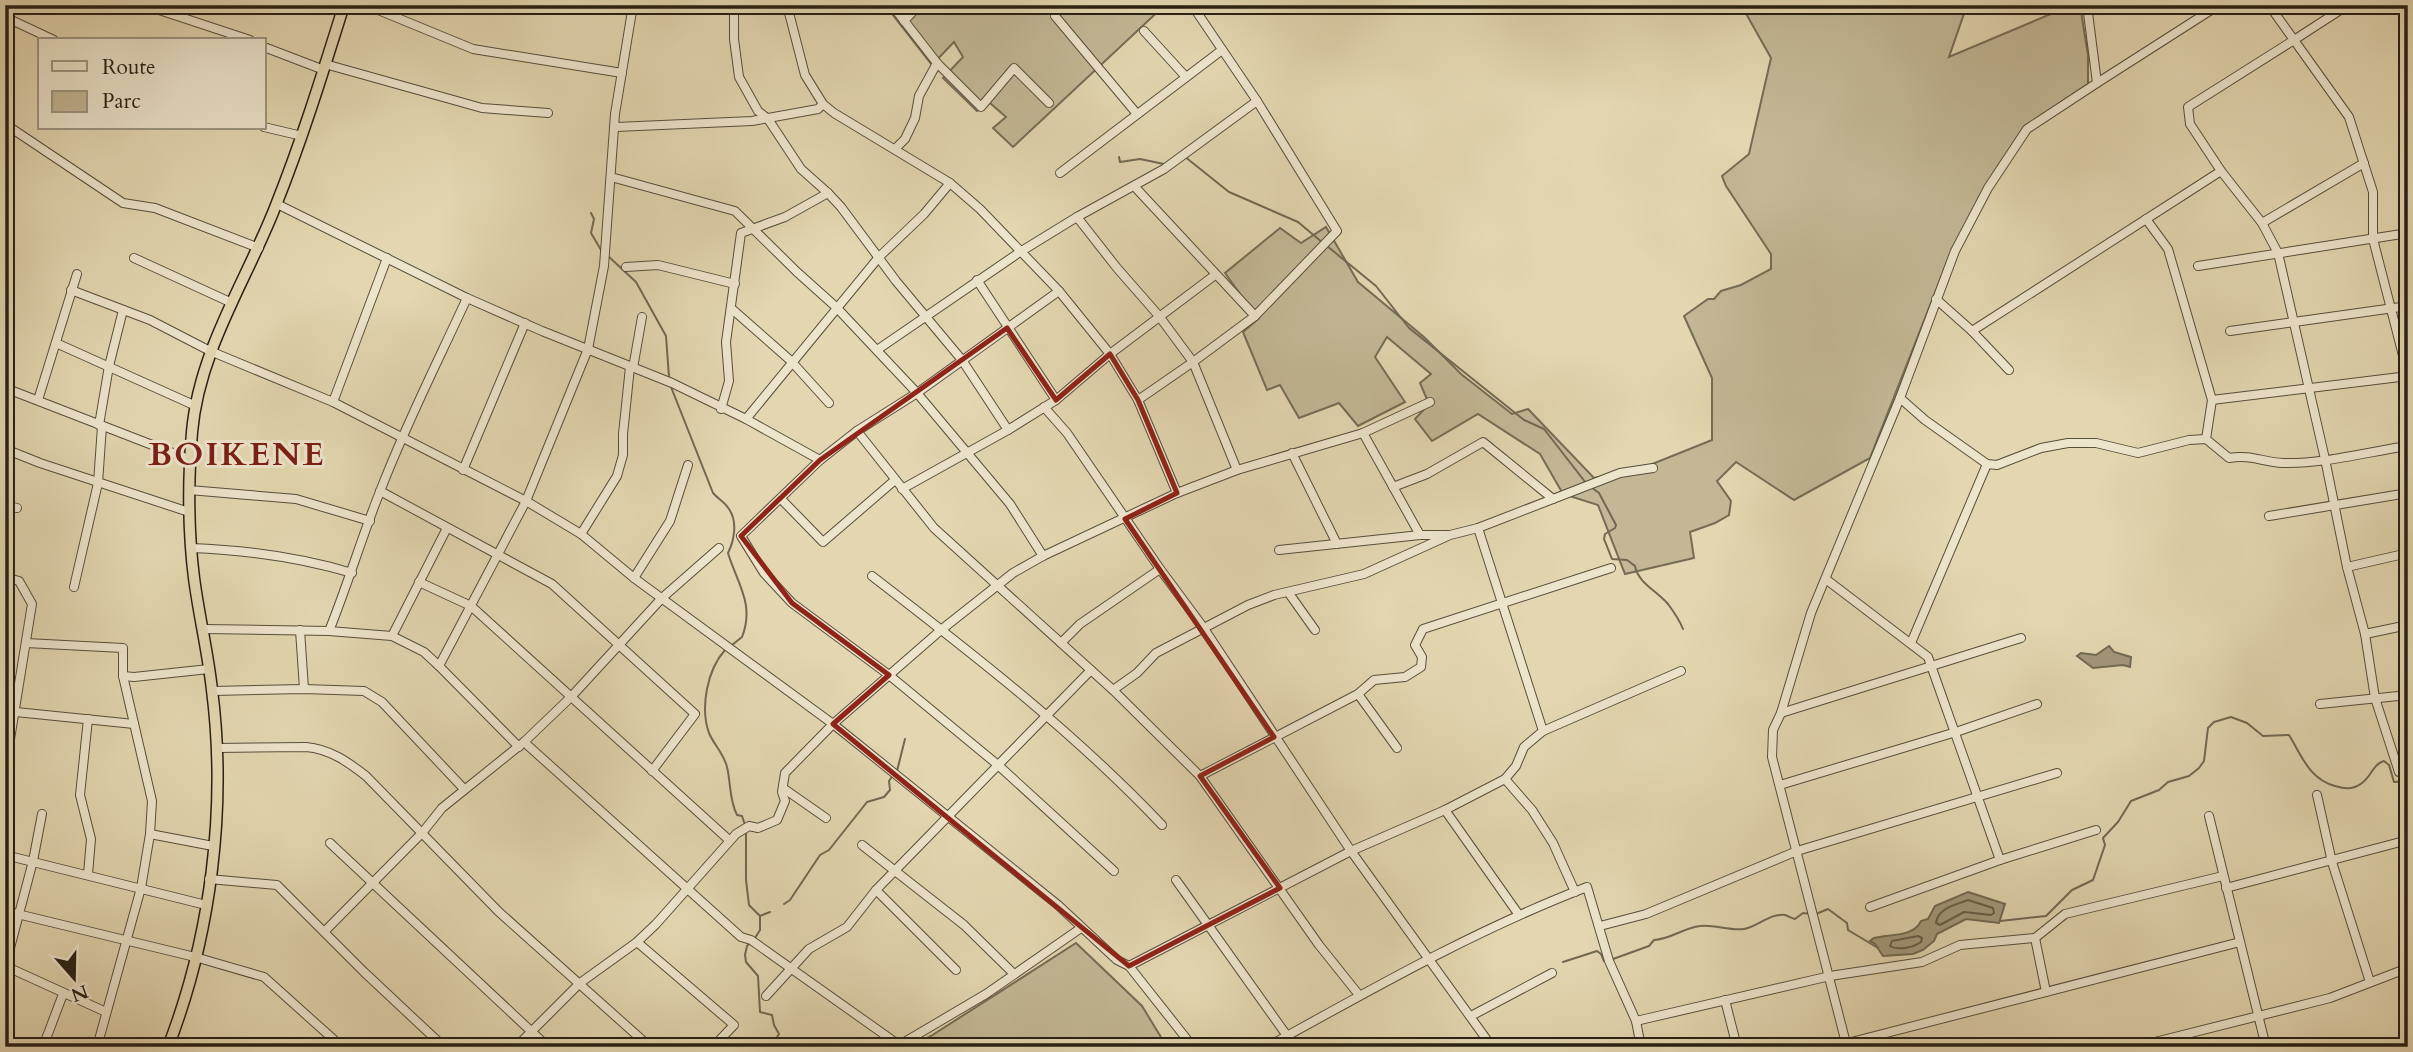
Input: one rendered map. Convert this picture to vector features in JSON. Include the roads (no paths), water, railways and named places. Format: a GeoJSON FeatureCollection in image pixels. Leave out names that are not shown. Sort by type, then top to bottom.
{"type":"FeatureCollection","features":[{"type":"Feature","properties":{"kind":"highway"},"geometry":{"type":"LineString","coordinates":[[168,1047],[182,1011],[206,905],[218,773],[213,691],[191,548],[189,489],[196,406],[210,351],[277,204],[344,5]]}},
{"type":"Feature","properties":{"kind":"street"},"geometry":{"type":"LineString","coordinates":[[144,5],[244,38]]}},
{"type":"Feature","properties":{"kind":"street"},"geometry":{"type":"LineString","coordinates":[[366,5],[473,49],[622,73]]}},
{"type":"Feature","properties":{"kind":"street"},"geometry":{"type":"LineString","coordinates":[[439,666],[526,501],[588,349],[604,266],[615,114],[632,5]]}},
{"type":"Feature","properties":{"kind":"street"},"geometry":{"type":"LineString","coordinates":[[734,5],[734,39],[739,77],[758,111],[768,120],[801,169],[828,193],[962,360],[1008,430]]}},
{"type":"Feature","properties":{"kind":"street"},"geometry":{"type":"LineString","coordinates":[[811,5],[788,8],[806,75],[823,104],[834,114],[950,183],[980,209],[1059,291],[1110,354],[1138,400],[1177,493]]}},
{"type":"Feature","properties":{"kind":"street"},"geometry":{"type":"LineString","coordinates":[[892,5],[937,63],[981,107],[1014,68],[1048,103]]}},
{"type":"Feature","properties":{"kind":"street"},"geometry":{"type":"LineString","coordinates":[[904,21],[919,5]]}},
{"type":"Feature","properties":{"kind":"street"},"geometry":{"type":"LineString","coordinates":[[1138,400],[1255,316],[1337,231],[1192,5]]}},
{"type":"Feature","properties":{"kind":"street"},"geometry":{"type":"LineString","coordinates":[[2087,5],[2097,83]]}},
{"type":"Feature","properties":{"kind":"street"},"geometry":{"type":"LineString","coordinates":[[1847,1045],[1772,757],[1773,730],[1781,713],[1811,613],[1827,580],[1900,398],[1955,251],[1988,188],[2027,129],[2219,5]]}},
{"type":"Feature","properties":{"kind":"street"},"geometry":{"type":"LineString","coordinates":[[2212,400],[2408,375],[2373,239],[2373,192],[2349,117],[2269,5]]}},
{"type":"Feature","properties":{"kind":"street"},"geometry":{"type":"LineString","coordinates":[[2348,5],[2188,107],[2190,124],[2221,171],[2262,223],[2278,253],[2347,567],[2365,634],[2375,698],[2399,772],[2408,770]]}},
{"type":"Feature","properties":{"kind":"street"},"geometry":{"type":"LineString","coordinates":[[1055,16],[1136,114]]}},
{"type":"Feature","properties":{"kind":"street"},"geometry":{"type":"LineString","coordinates":[[5,17],[50,38]]}},
{"type":"Feature","properties":{"kind":"street"},"geometry":{"type":"LineString","coordinates":[[1144,31],[1186,77]]}},
{"type":"Feature","properties":{"kind":"street"},"geometry":{"type":"LineString","coordinates":[[266,48],[325,67],[482,108],[548,113]]}},
{"type":"Feature","properties":{"kind":"street"},"geometry":{"type":"LineString","coordinates":[[1060,173],[1222,50]]}},
{"type":"Feature","properties":{"kind":"street"},"geometry":{"type":"LineString","coordinates":[[895,149],[905,139],[915,118],[919,96],[937,63]]}},
{"type":"Feature","properties":{"kind":"street"},"geometry":{"type":"LineString","coordinates":[[877,350],[1020,252],[1164,169],[1256,101]]}},
{"type":"Feature","properties":{"kind":"street"},"geometry":{"type":"LineString","coordinates":[[616,127],[768,120],[818,109],[823,104]]}},
{"type":"Feature","properties":{"kind":"street"},"geometry":{"type":"LineString","coordinates":[[5,124],[123,202],[155,208],[258,248]]}},
{"type":"Feature","properties":{"kind":"street"},"geometry":{"type":"LineString","coordinates":[[266,127],[302,136]]}},
{"type":"Feature","properties":{"kind":"street"},"geometry":{"type":"LineString","coordinates":[[2262,223],[2364,163]]}},
{"type":"Feature","properties":{"kind":"street"},"geometry":{"type":"LineString","coordinates":[[1972,331],[2221,171]]}},
{"type":"Feature","properties":{"kind":"street"},"geometry":{"type":"LineString","coordinates":[[611,177],[734,211],[836,307],[917,393],[1010,504],[1043,556]]}},
{"type":"Feature","properties":{"kind":"street"},"geometry":{"type":"LineString","coordinates":[[746,419],[879,257],[924,214],[950,183]]}},
{"type":"Feature","properties":{"kind":"street"},"geometry":{"type":"LineString","coordinates":[[1134,186],[1255,316]]}},
{"type":"Feature","properties":{"kind":"street"},"geometry":{"type":"LineString","coordinates":[[721,408],[729,381],[726,342],[741,233],[785,217],[828,193]]}},
{"type":"Feature","properties":{"kind":"street"},"geometry":{"type":"LineString","coordinates":[[277,204],[467,298],[672,383],[746,419],[820,460]]}},
{"type":"Feature","properties":{"kind":"street"},"geometry":{"type":"LineString","coordinates":[[1077,217],[1159,316],[1193,362],[1237,470]]}},
{"type":"Feature","properties":{"kind":"street"},"geometry":{"type":"LineString","coordinates":[[2146,219],[2168,249],[2212,400],[2206,439]]}},
{"type":"Feature","properties":{"kind":"street"},"geometry":{"type":"LineString","coordinates":[[2198,266],[2408,233]]}},
{"type":"Feature","properties":{"kind":"street"},"geometry":{"type":"LineString","coordinates":[[134,258],[232,303]]}},
{"type":"Feature","properties":{"kind":"street"},"geometry":{"type":"LineString","coordinates":[[333,402],[387,258]]}},
{"type":"Feature","properties":{"kind":"street"},"geometry":{"type":"LineString","coordinates":[[626,267],[658,265],[735,284]]}},
{"type":"Feature","properties":{"kind":"street"},"geometry":{"type":"LineString","coordinates":[[38,400],[77,274]]}},
{"type":"Feature","properties":{"kind":"street"},"geometry":{"type":"LineString","coordinates":[[902,489],[1056,400],[1110,354],[1215,275]]}},
{"type":"Feature","properties":{"kind":"street"},"geometry":{"type":"LineString","coordinates":[[977,280],[1056,400]]}},
{"type":"Feature","properties":{"kind":"street"},"geometry":{"type":"LineString","coordinates":[[71,290],[150,320],[210,351],[333,402],[526,501],[581,534],[634,578],[833,724],[1058,905],[1117,960],[1129,967],[1193,1047]]}},
{"type":"Feature","properties":{"kind":"street"},"geometry":{"type":"LineString","coordinates":[[1059,291],[820,460],[741,536],[764,573],[792,603],[889,675],[998,765],[1114,871]]}},
{"type":"Feature","properties":{"kind":"street"},"geometry":{"type":"LineString","coordinates":[[329,631],[380,491],[467,298]]}},
{"type":"Feature","properties":{"kind":"street"},"geometry":{"type":"LineString","coordinates":[[1936,299],[1972,331],[2009,370]]}},
{"type":"Feature","properties":{"kind":"street"},"geometry":{"type":"LineString","coordinates":[[2230,331],[2408,306]]}},
{"type":"Feature","properties":{"kind":"street"},"geometry":{"type":"LineString","coordinates":[[732,309],[791,361],[830,403]]}},
{"type":"Feature","properties":{"kind":"street"},"geometry":{"type":"LineString","coordinates":[[74,587],[98,483],[101,426],[109,366],[123,310]]}},
{"type":"Feature","properties":{"kind":"street"},"geometry":{"type":"LineString","coordinates":[[581,534],[617,476],[623,455],[631,367],[642,317]]}},
{"type":"Feature","properties":{"kind":"street"},"geometry":{"type":"LineString","coordinates":[[463,470],[525,323]]}},
{"type":"Feature","properties":{"kind":"street"},"geometry":{"type":"LineString","coordinates":[[56,343],[196,406]]}},
{"type":"Feature","properties":{"kind":"street"},"geometry":{"type":"LineString","coordinates":[[7,389],[191,460]]}},
{"type":"Feature","properties":{"kind":"street"},"geometry":{"type":"LineString","coordinates":[[1900,398],[1925,420],[1987,464],[1997,465],[2041,448],[2068,443],[2096,443],[2138,453],[2189,440],[2206,439],[2229,458],[2244,455],[2281,463],[2408,446]]}},
{"type":"Feature","properties":{"kind":"street"},"geometry":{"type":"LineString","coordinates":[[516,1047],[579,983],[637,942],[729,840],[747,827],[758,828],[777,820],[785,801],[785,773],[833,724],[941,630],[1013,573],[1043,556],[1177,493],[1237,470],[1363,433],[1430,402]]}},
{"type":"Feature","properties":{"kind":"street"},"geometry":{"type":"LineString","coordinates":[[1044,407],[1067,433],[1203,627],[1351,851],[1430,957],[1492,1047]]}},
{"type":"Feature","properties":{"kind":"street"},"geometry":{"type":"LineString","coordinates":[[858,431],[934,528],[1113,690],[1200,776],[1319,945],[1359,995]]}},
{"type":"Feature","properties":{"kind":"street"},"geometry":{"type":"LineString","coordinates":[[1363,433],[1420,534]]}},
{"type":"Feature","properties":{"kind":"street"},"geometry":{"type":"LineString","coordinates":[[1394,487],[1427,474],[1483,443],[1553,499]]}},
{"type":"Feature","properties":{"kind":"street"},"geometry":{"type":"LineString","coordinates":[[5,449],[189,512]]}},
{"type":"Feature","properties":{"kind":"street"},"geometry":{"type":"LineString","coordinates":[[1292,453],[1337,544]]}},
{"type":"Feature","properties":{"kind":"street"},"geometry":{"type":"LineString","coordinates":[[1911,643],[1987,464]]}},
{"type":"Feature","properties":{"kind":"street"},"geometry":{"type":"LineString","coordinates":[[634,578],[670,522],[688,465]]}},
{"type":"Feature","properties":{"kind":"street"},"geometry":{"type":"LineString","coordinates":[[1113,690],[1138,673],[1156,653],[1248,605],[1288,592],[1364,574],[1450,535],[1478,528],[1620,473],[1653,468]]}},
{"type":"Feature","properties":{"kind":"street"},"geometry":{"type":"LineString","coordinates":[[781,499],[823,542],[895,480]]}},
{"type":"Feature","properties":{"kind":"street"},"geometry":{"type":"LineString","coordinates":[[189,489],[296,499],[370,521]]}},
{"type":"Feature","properties":{"kind":"street"},"geometry":{"type":"LineString","coordinates":[[380,491],[552,584],[695,714],[652,771]]}},
{"type":"Feature","properties":{"kind":"street"},"geometry":{"type":"LineString","coordinates":[[2269,516],[2408,493]]}},
{"type":"Feature","properties":{"kind":"street"},"geometry":{"type":"LineString","coordinates":[[5,505],[17,508]]}},
{"type":"Feature","properties":{"kind":"street"},"geometry":{"type":"LineString","coordinates":[[392,636],[447,528]]}},
{"type":"Feature","properties":{"kind":"street"},"geometry":{"type":"LineString","coordinates":[[1478,528],[1543,732]]}},
{"type":"Feature","properties":{"kind":"street"},"geometry":{"type":"LineString","coordinates":[[1279,550],[1420,534],[1450,535]]}},
{"type":"Feature","properties":{"kind":"street"},"geometry":{"type":"LineString","coordinates":[[191,548],[238,550],[320,564],[352,573]]}},
{"type":"Feature","properties":{"kind":"street"},"geometry":{"type":"LineString","coordinates":[[325,931],[422,834],[442,808],[521,744],[571,696],[662,598],[719,548]]}},
{"type":"Feature","properties":{"kind":"street"},"geometry":{"type":"LineString","coordinates":[[2347,567],[2408,553]]}},
{"type":"Feature","properties":{"kind":"street"},"geometry":{"type":"LineString","coordinates":[[1200,776],[1358,694],[1374,680],[1405,677],[1421,667],[1422,657],[1415,645],[1423,629],[1611,568]]}},
{"type":"Feature","properties":{"kind":"street"},"geometry":{"type":"LineString","coordinates":[[1061,643],[1080,624],[1160,569]]}},
{"type":"Feature","properties":{"kind":"street"},"geometry":{"type":"LineString","coordinates":[[872,576],[1048,716],[1119,780],[1162,825]]}},
{"type":"Feature","properties":{"kind":"street"},"geometry":{"type":"LineString","coordinates":[[5,577],[19,581],[32,604],[5,770]]}},
{"type":"Feature","properties":{"kind":"street"},"geometry":{"type":"LineString","coordinates":[[1827,580],[1928,657],[2000,859]]}},
{"type":"Feature","properties":{"kind":"street"},"geometry":{"type":"LineString","coordinates":[[419,582],[471,606],[729,840]]}},
{"type":"Feature","properties":{"kind":"street"},"geometry":{"type":"LineString","coordinates":[[1288,592],[1315,630]]}},
{"type":"Feature","properties":{"kind":"street"},"geometry":{"type":"LineString","coordinates":[[2365,634],[2408,625]]}},
{"type":"Feature","properties":{"kind":"street"},"geometry":{"type":"LineString","coordinates":[[203,629],[329,631],[392,636],[424,652],[521,744],[741,937],[752,941],[897,1046],[986,994],[1081,928]]}},
{"type":"Feature","properties":{"kind":"street"},"geometry":{"type":"LineString","coordinates":[[300,630],[304,689]]}},
{"type":"Feature","properties":{"kind":"street"},"geometry":{"type":"LineString","coordinates":[[1781,713],[2021,638]]}},
{"type":"Feature","properties":{"kind":"street"},"geometry":{"type":"LineString","coordinates":[[26,643],[123,648],[123,676],[152,801],[150,834],[141,888],[97,1047]]}},
{"type":"Feature","properties":{"kind":"street"},"geometry":{"type":"LineString","coordinates":[[123,676],[209,669]]}},
{"type":"Feature","properties":{"kind":"street"},"geometry":{"type":"LineString","coordinates":[[766,996],[809,949],[848,927],[876,890],[1091,670]]}},
{"type":"Feature","properties":{"kind":"street"},"geometry":{"type":"LineString","coordinates":[[1129,967],[1351,851],[1445,810],[1505,779],[1516,766],[1524,747],[1543,732],[1681,671]]}},
{"type":"Feature","properties":{"kind":"street"},"geometry":{"type":"LineString","coordinates":[[213,691],[364,691],[382,702],[464,789]]}},
{"type":"Feature","properties":{"kind":"street"},"geometry":{"type":"LineString","coordinates":[[1358,694],[1397,748]]}},
{"type":"Feature","properties":{"kind":"street"},"geometry":{"type":"LineString","coordinates":[[2320,704],[2408,695]]}},
{"type":"Feature","properties":{"kind":"street"},"geometry":{"type":"LineString","coordinates":[[1780,785],[1956,732],[2037,704]]}},
{"type":"Feature","properties":{"kind":"street"},"geometry":{"type":"LineString","coordinates":[[16,712],[134,724]]}},
{"type":"Feature","properties":{"kind":"street"},"geometry":{"type":"LineString","coordinates":[[88,719],[80,795],[91,839],[88,874]]}},
{"type":"Feature","properties":{"kind":"street"},"geometry":{"type":"LineString","coordinates":[[216,748],[317,748],[344,759],[366,776],[499,912],[650,1047]]}},
{"type":"Feature","properties":{"kind":"street"},"geometry":{"type":"LineString","coordinates":[[1600,926],[1646,914],[1797,851],[2057,773]]}},
{"type":"Feature","properties":{"kind":"street"},"geometry":{"type":"LineString","coordinates":[[1505,779],[1532,810],[1553,843],[1575,892]]}},
{"type":"Feature","properties":{"kind":"street"},"geometry":{"type":"LineString","coordinates":[[783,788],[827,818]]}},
{"type":"Feature","properties":{"kind":"street"},"geometry":{"type":"LineString","coordinates":[[2317,795],[2332,862],[2370,982]]}},
{"type":"Feature","properties":{"kind":"street"},"geometry":{"type":"LineString","coordinates":[[1445,810],[1519,915]]}},
{"type":"Feature","properties":{"kind":"street"},"geometry":{"type":"LineString","coordinates":[[41,814],[33,861],[5,966],[106,1012]]}},
{"type":"Feature","properties":{"kind":"street"},"geometry":{"type":"LineString","coordinates":[[2209,816],[2266,1047]]}},
{"type":"Feature","properties":{"kind":"street"},"geometry":{"type":"LineString","coordinates":[[1870,907],[2000,859],[2096,830]]}},
{"type":"Feature","properties":{"kind":"street"},"geometry":{"type":"LineString","coordinates":[[150,834],[213,846]]}},
{"type":"Feature","properties":{"kind":"street"},"geometry":{"type":"LineString","coordinates":[[2226,888],[2408,840]]}},
{"type":"Feature","properties":{"kind":"street"},"geometry":{"type":"LineString","coordinates":[[330,843],[548,1047]]}},
{"type":"Feature","properties":{"kind":"street"},"geometry":{"type":"LineString","coordinates":[[862,845],[964,925],[1014,974]]}},
{"type":"Feature","properties":{"kind":"street"},"geometry":{"type":"LineString","coordinates":[[5,855],[206,905]]}},
{"type":"Feature","properties":{"kind":"street"},"geometry":{"type":"LineString","coordinates":[[1636,1021],[1830,976],[1922,962],[1960,945],[2035,938],[2066,915],[2223,876]]}},
{"type":"Feature","properties":{"kind":"street"},"geometry":{"type":"LineString","coordinates":[[209,879],[278,885],[364,972],[444,1047]]}},
{"type":"Feature","properties":{"kind":"street"},"geometry":{"type":"LineString","coordinates":[[1176,880],[1295,1047]]}},
{"type":"Feature","properties":{"kind":"street"},"geometry":{"type":"LineString","coordinates":[[1268,1047],[1430,957],[1519,915],[1587,887],[1609,960],[1636,1021],[1641,1047]]}},
{"type":"Feature","properties":{"kind":"street"},"geometry":{"type":"LineString","coordinates":[[876,890],[956,970]]}},
{"type":"Feature","properties":{"kind":"street"},"geometry":{"type":"LineString","coordinates":[[5,911],[195,957],[264,977],[342,1047]]}},
{"type":"Feature","properties":{"kind":"street"},"geometry":{"type":"LineString","coordinates":[[2035,938],[2046,992]]}},
{"type":"Feature","properties":{"kind":"street"},"geometry":{"type":"LineString","coordinates":[[637,942],[734,1025],[713,1047]]}},
{"type":"Feature","properties":{"kind":"street"},"geometry":{"type":"LineString","coordinates":[[1832,1047],[2240,942]]}},
{"type":"Feature","properties":{"kind":"street"},"geometry":{"type":"LineString","coordinates":[[2135,1047],[2162,1044],[2330,998],[2408,968]]}},
{"type":"Feature","properties":{"kind":"street"},"geometry":{"type":"LineString","coordinates":[[1471,1016],[1552,973]]}},
{"type":"Feature","properties":{"kind":"street"},"geometry":{"type":"LineString","coordinates":[[43,1047],[63,994]]}},
{"type":"Feature","properties":{"kind":"street"},"geometry":{"type":"LineString","coordinates":[[1725,1000],[1737,1047]]}},
{"type":"Feature","properties":{"kind":"street"},"geometry":{"type":"LineString","coordinates":[[5,1044],[12,1047]]}},
{"type":"Feature","properties":{"kind":"water"},"geometry":{"type":"Polygon","coordinates":[[[2109,646],[2114,652],[2131,657],[2130,667],[2123,665],[2093,668],[2077,656],[2081,653],[2096,655],[2109,646]]]}},
{"type":"Feature","properties":{"kind":"water"},"geometry":{"type":"Polygon","coordinates":[[[1968,892],[2005,904],[1999,923],[1966,919],[1937,934],[1934,941],[1913,954],[1883,956],[1870,941],[1913,930],[1921,921],[1928,919],[1935,906],[1968,892]]]}},
{"type":"Feature","properties":{"kind":"waterway"},"geometry":{"type":"LineString","coordinates":[[1184,156],[1229,192],[1298,222],[1323,243]]}},
{"type":"Feature","properties":{"kind":"waterway"},"geometry":{"type":"LineString","coordinates":[[1119,157],[1120,162],[1140,159],[1164,164]]}},
{"type":"Feature","properties":{"kind":"waterway"},"geometry":{"type":"LineString","coordinates":[[591,213],[594,219],[591,233],[601,250]]}},
{"type":"Feature","properties":{"kind":"waterway"},"geometry":{"type":"LineString","coordinates":[[1327,246],[1376,286],[1409,328],[1524,420],[1544,429],[1586,483]]}},
{"type":"Feature","properties":{"kind":"waterway"},"geometry":{"type":"LineString","coordinates":[[608,256],[636,282],[666,336],[669,377]]}},
{"type":"Feature","properties":{"kind":"waterway"},"geometry":{"type":"LineString","coordinates":[[671,387],[713,493],[732,514],[733,537],[728,553],[743,594],[747,614],[742,637],[732,645]]}},
{"type":"Feature","properties":{"kind":"waterway"},"geometry":{"type":"LineString","coordinates":[[1591,487],[1599,493],[1616,525],[1605,534],[1604,539],[1612,559],[1627,560],[1635,566],[1644,582],[1668,604],[1683,629]]}},
{"type":"Feature","properties":{"kind":"waterway"},"geometry":{"type":"LineString","coordinates":[[725,650],[710,678],[705,701],[706,723],[726,762],[734,809],[737,815],[742,816],[745,825]]}},
{"type":"Feature","properties":{"kind":"waterway"},"geometry":{"type":"LineString","coordinates":[[2000,921],[2046,916],[2072,890],[2093,880],[2105,845],[2103,838],[2118,822],[2131,801],[2159,790],[2168,782],[2189,776],[2199,768],[2204,761],[2208,728],[2214,722],[2231,717],[2247,723],[2263,736],[2289,735],[2312,772],[2326,783],[2335,786],[2349,788],[2359,785],[2384,761],[2389,765],[2394,782],[2408,781]]}},
{"type":"Feature","properties":{"kind":"waterway"},"geometry":{"type":"LineString","coordinates":[[897,771],[905,739]]}},
{"type":"Feature","properties":{"kind":"waterway"},"geometry":{"type":"LineString","coordinates":[[784,904],[790,900],[820,855],[829,850],[867,802],[884,797],[890,790],[889,781],[893,775]]}},
{"type":"Feature","properties":{"kind":"waterway"},"geometry":{"type":"LineString","coordinates":[[746,830],[749,905],[760,916],[760,930],[755,938]]}},
{"type":"Feature","properties":{"kind":"waterway"},"geometry":{"type":"LineString","coordinates":[[1816,914],[1828,909],[1847,923],[1848,930],[1878,948]]}},
{"type":"Feature","properties":{"kind":"waterway"},"geometry":{"type":"LineString","coordinates":[[760,916],[770,912]]}},
{"type":"Feature","properties":{"kind":"waterway"},"geometry":{"type":"LineString","coordinates":[[1613,959],[1649,946],[1654,940],[1694,927],[1744,929],[1774,916],[1785,915],[1795,919],[1803,913],[1811,914]]}},
{"type":"Feature","properties":{"kind":"waterway"},"geometry":{"type":"LineString","coordinates":[[751,942],[745,955],[746,962],[758,976],[760,1012],[772,1015],[779,1034],[771,1047]]}},
{"type":"Feature","properties":{"kind":"waterway"},"geometry":{"type":"LineString","coordinates":[[1563,962],[1597,951],[1604,961]]}},
{"type":"Feature","properties":{"kind":"district","name":"BOIKENE"},"geometry":{"type":"Point","coordinates":[237,453]}}]}
